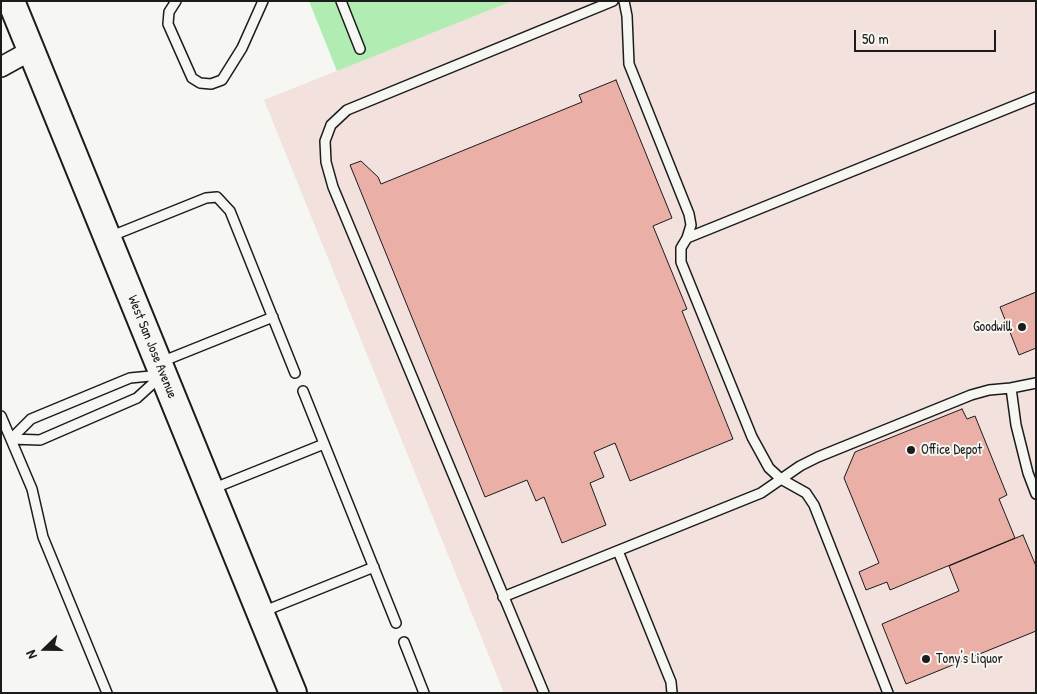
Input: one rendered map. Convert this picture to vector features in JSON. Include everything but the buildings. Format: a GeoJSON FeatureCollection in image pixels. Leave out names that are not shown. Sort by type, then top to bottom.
{"type":"FeatureCollection","features":[{"type":"Feature","properties":{"kind":"street","name":"West San Jose Avenue"},"geometry":{"type":"LineString","coordinates":[[10,1],[293,693]]}},
{"type":"Feature","properties":{"kind":"street"},"geometry":{"type":"LineString","coordinates":[[1,67],[30,51]]}},
{"type":"Feature","properties":{"kind":"lane"},"geometry":{"type":"LineString","coordinates":[[176,1],[169,12],[168,24],[192,78],[200,83],[211,84],[222,80],[242,48],[263,1]]}},
{"type":"Feature","properties":{"kind":"lane"},"geometry":{"type":"LineString","coordinates":[[341,1],[360,49]]}},
{"type":"Feature","properties":{"kind":"lane"},"geometry":{"type":"LineString","coordinates":[[544,693],[333,187],[326,162],[324,141],[331,125],[347,110],[613,1]]}},
{"type":"Feature","properties":{"kind":"lane"},"geometry":{"type":"LineString","coordinates":[[624,1],[627,16],[629,64],[689,214],[691,226],[681,248],[681,262],[752,437],[769,468],[781,479],[806,493],[814,505],[888,693]]}},
{"type":"Feature","properties":{"kind":"lane"},"geometry":{"type":"LineString","coordinates":[[687,238],[1036,97]]}},
{"type":"Feature","properties":{"kind":"lane"},"geometry":{"type":"LineString","coordinates":[[106,238],[206,198],[218,197],[230,211],[295,373]]}},
{"type":"Feature","properties":{"kind":"lane"},"geometry":{"type":"LineString","coordinates":[[11,439],[31,418],[130,378],[161,369],[273,317]]}},
{"type":"Feature","properties":{"kind":"lane"},"geometry":{"type":"LineString","coordinates":[[11,439],[40,440],[137,398],[161,369]]}},
{"type":"Feature","properties":{"kind":"lane"},"geometry":{"type":"LineString","coordinates":[[503,597],[761,493],[818,457],[971,395],[989,390],[1036,383]]}},
{"type":"Feature","properties":{"kind":"lane"},"geometry":{"type":"LineString","coordinates":[[1012,388],[1016,425],[1028,474],[1036,494]]}},
{"type":"Feature","properties":{"kind":"lane"},"geometry":{"type":"LineString","coordinates":[[303,391],[396,623]]}},
{"type":"Feature","properties":{"kind":"lane"},"geometry":{"type":"LineString","coordinates":[[1,416],[32,489],[43,537],[107,693]]}},
{"type":"Feature","properties":{"kind":"lane"},"geometry":{"type":"LineString","coordinates":[[209,490],[324,444]]}},
{"type":"Feature","properties":{"kind":"lane"},"geometry":{"type":"LineString","coordinates":[[618,551],[671,682],[672,693]]}},
{"type":"Feature","properties":{"kind":"lane"},"geometry":{"type":"LineString","coordinates":[[260,613],[374,568]]}},
{"type":"Feature","properties":{"kind":"lane"},"geometry":{"type":"LineString","coordinates":[[404,642],[424,693]]}},
{"type":"Feature","properties":{"kind":"shaded area"},"geometry":{"type":"Polygon","coordinates":[[[511,1],[1036,1],[1036,693],[504,693],[264,100],[511,1]]]}},
{"type":"Feature","properties":{"kind":"green space"},"geometry":{"type":"Polygon","coordinates":[[[309,1],[512,1],[337,71],[309,1]]]}},
{"type":"Feature","properties":{"kind":"place","name":"Goodwill"},"geometry":{"type":"Point","coordinates":[1022,327]}},
{"type":"Feature","properties":{"kind":"place","name":"Office Depot"},"geometry":{"type":"Point","coordinates":[911,450]}},
{"type":"Feature","properties":{"kind":"place","name":"Tony's Liquor"},"geometry":{"type":"Point","coordinates":[926,659]}}]}
